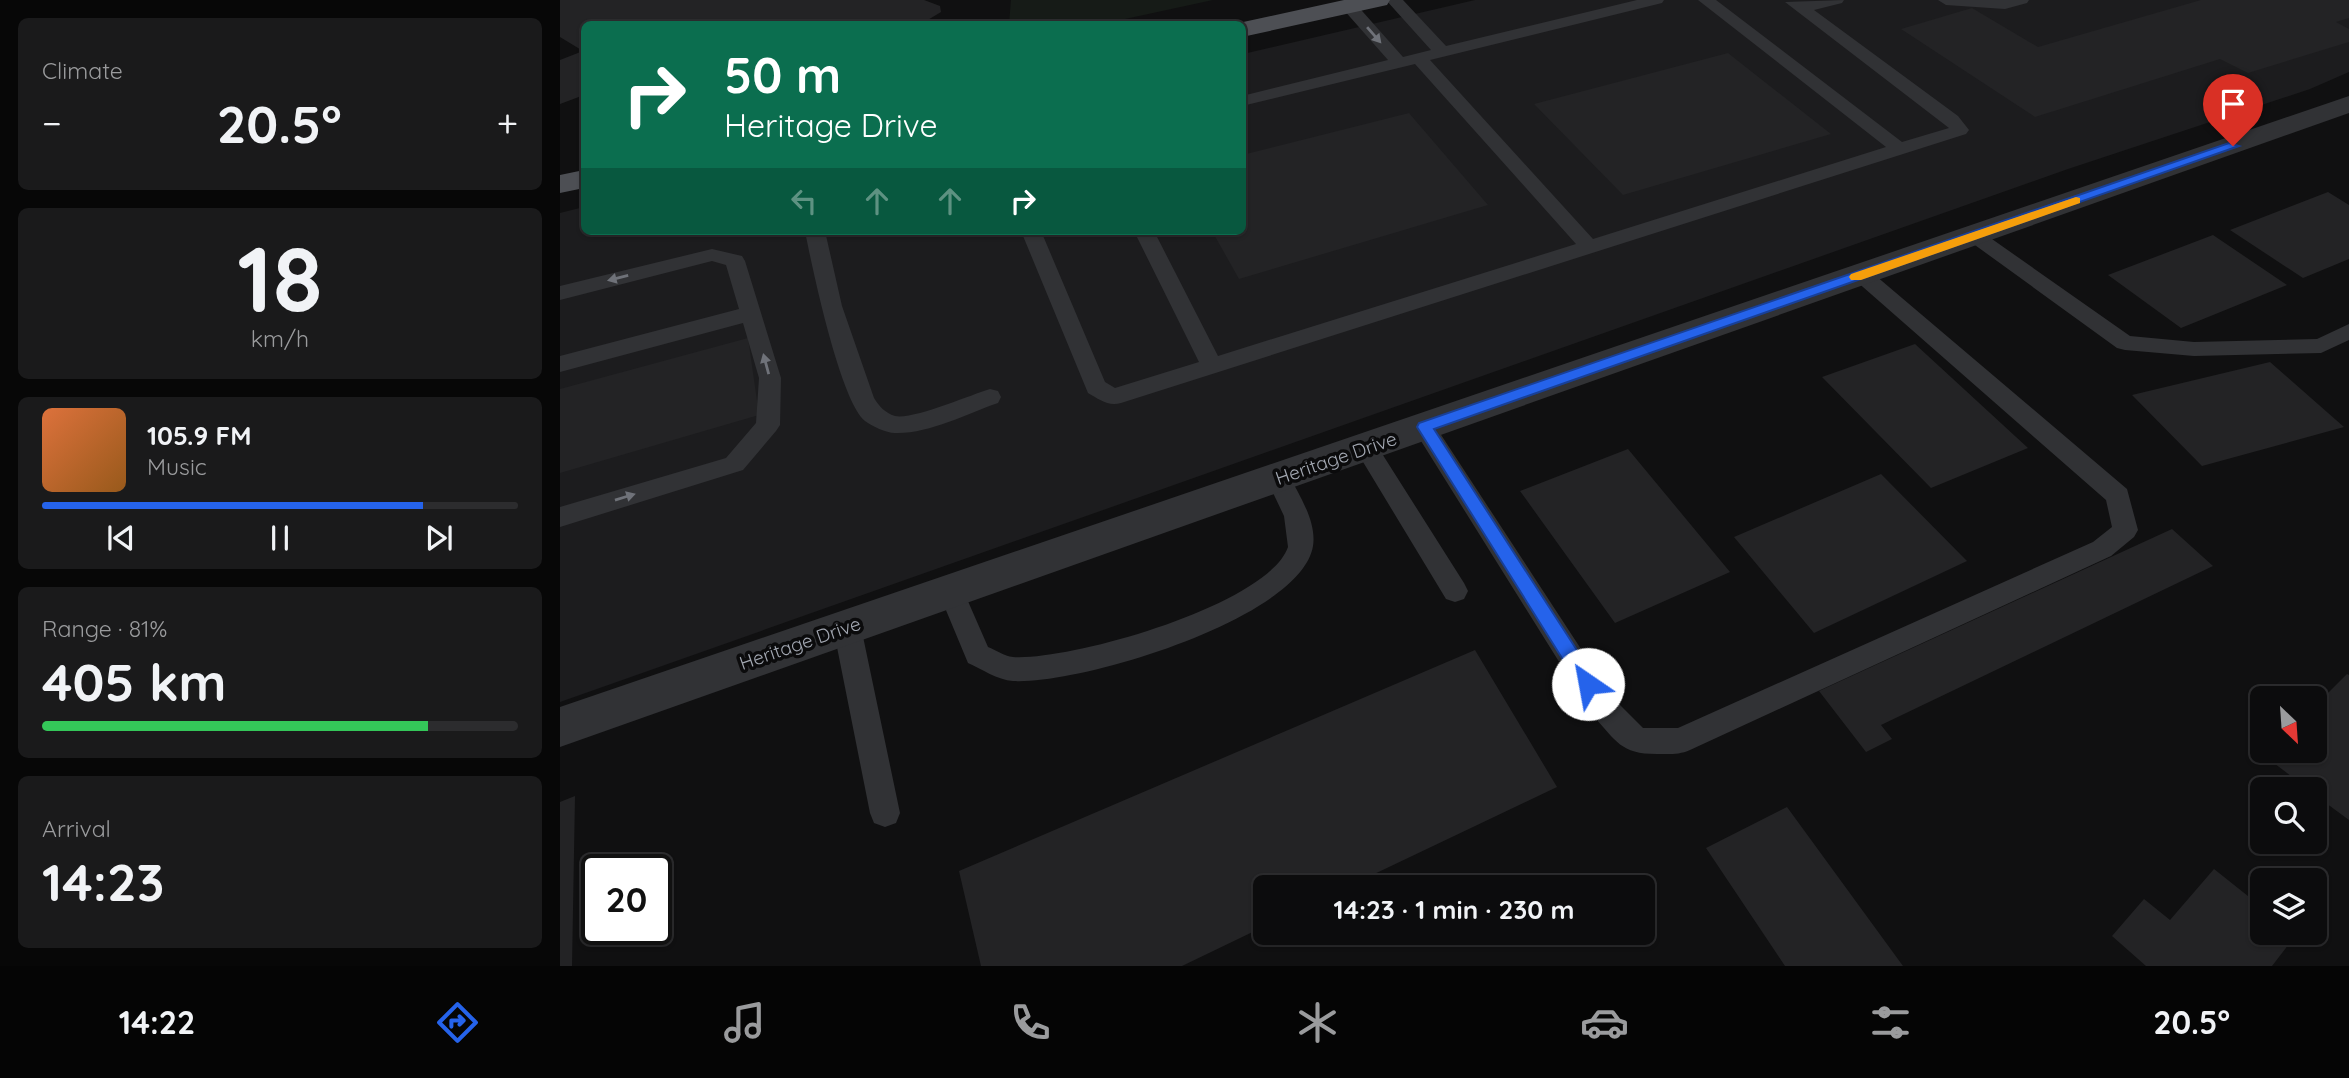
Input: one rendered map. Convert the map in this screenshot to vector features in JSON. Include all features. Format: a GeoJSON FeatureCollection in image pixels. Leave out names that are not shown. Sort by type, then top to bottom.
{"type":"FeatureCollection","features":[{"type":"Feature","properties":{"kind":"main road"},"geometry":{"type":"LineString","coordinates":[[1246,29],[1378,0]]}},
{"type":"Feature","properties":{"kind":"main road"},"geometry":{"type":"LineString","coordinates":[[560,184],[581,179]]}},
{"type":"Feature","properties":{"kind":"street","name":"Heritage Drive"},"geometry":{"type":"LineString","coordinates":[[560,727],[2349,104]]}},
{"type":"Feature","properties":{"kind":"lane"},"geometry":{"type":"LineString","coordinates":[[1394,0],[1443,52]]}},
{"type":"Feature","properties":{"kind":"lane"},"geometry":{"type":"LineString","coordinates":[[1246,100],[1656,0]]}},
{"type":"Feature","properties":{"kind":"lane"},"geometry":{"type":"LineString","coordinates":[[1706,0],[1899,149]]}},
{"type":"Feature","properties":{"kind":"lane"},"geometry":{"type":"LineString","coordinates":[[1796,4],[1836,0]]}},
{"type":"Feature","properties":{"kind":"lane"},"geometry":{"type":"LineString","coordinates":[[1946,0],[2005,4],[2021,0]]}},
{"type":"Feature","properties":{"kind":"lane"},"geometry":{"type":"LineString","coordinates":[[1033,235],[1096,387],[1113,397],[1960,130],[1952,120],[1796,4]]}},
{"type":"Feature","properties":{"kind":"lane"},"geometry":{"type":"LineString","coordinates":[[1349,6],[1399,63]]}},
{"type":"Feature","properties":{"kind":"lane"},"geometry":{"type":"LineString","coordinates":[[1419,58],[1589,247]]}},
{"type":"Feature","properties":{"kind":"lane"},"geometry":{"type":"LineString","coordinates":[[816,235],[831,306],[863,399],[872,414],[893,425],[917,422],[990,397]]}},
{"type":"Feature","properties":{"kind":"lane"},"geometry":{"type":"LineString","coordinates":[[1146,235],[1212,365]]}},
{"type":"Feature","properties":{"kind":"lane"},"geometry":{"type":"LineString","coordinates":[[1975,236],[2125,343],[2194,349],[2321,346],[2349,331]]}},
{"type":"Feature","properties":{"kind":"lane"},"geometry":{"type":"LineString","coordinates":[[560,293],[712,255],[735,261],[770,378],[768,425],[752,447],[734,464],[560,517]]}},
{"type":"Feature","properties":{"kind":"lane"},"geometry":{"type":"LineString","coordinates":[[1424,427],[1603,708],[1636,741],[1681,741],[2102,549],[2125,530],[2118,496],[1862,275]]}},
{"type":"Feature","properties":{"kind":"lane"},"geometry":{"type":"LineString","coordinates":[[560,364],[752,313]]}},
{"type":"Feature","properties":{"kind":"lane"},"geometry":{"type":"LineString","coordinates":[[1366,447],[1455,591]]}},
{"type":"Feature","properties":{"kind":"lane"},"geometry":{"type":"LineString","coordinates":[[951,591],[978,655],[1010,669],[1055,668],[1132,649],[1209,618],[1270,587],[1297,557],[1302,529],[1278,478]]}},
{"type":"Feature","properties":{"kind":"lane"},"geometry":{"type":"LineString","coordinates":[[847,627],[885,813]]}},
{"type":"Feature","properties":{"kind":"shaded area"},"geometry":{"type":"Polygon","coordinates":[[[1011,0],[1213,0],[1116,21],[1009,21],[1011,0]]]}},
{"type":"Feature","properties":{"kind":"shaded area"},"geometry":{"type":"Polygon","coordinates":[[[1475,0],[2349,0],[2349,72],[2310,89],[2068,169],[560,702],[560,213],[581,208],[581,235],[1246,235],[1246,53],[1475,0]]]}},
{"type":"Feature","properties":{"kind":"building"},"geometry":{"type":"Polygon","coordinates":[[[560,0],[924,0],[940,6],[941,12],[926,21],[581,21],[581,50],[560,37],[560,0]]]}},
{"type":"Feature","properties":{"kind":"building"},"geometry":{"type":"Polygon","coordinates":[[[2201,0],[2349,0],[2349,18],[2336,22],[2349,29],[2349,42],[2248,73],[2220,59],[2035,117],[1901,29],[1972,8],[2038,47],[2201,0]]]}},
{"type":"Feature","properties":{"kind":"building"},"geometry":{"type":"Polygon","coordinates":[[[581,52],[581,96],[560,104],[560,60],[581,52]]]}},
{"type":"Feature","properties":{"kind":"building"},"geometry":{"type":"Polygon","coordinates":[[[1728,53],[1831,134],[1623,195],[1534,104],[1728,53]]]}},
{"type":"Feature","properties":{"kind":"building"},"geometry":{"type":"Polygon","coordinates":[[[1409,113],[1488,205],[1239,279],[1214,235],[1246,235],[1246,154],[1409,113]]]}},
{"type":"Feature","properties":{"kind":"building"},"geometry":{"type":"Polygon","coordinates":[[[2328,192],[2349,205],[2349,259],[2303,278],[2230,230],[2328,192]]]}},
{"type":"Feature","properties":{"kind":"building"},"geometry":{"type":"Polygon","coordinates":[[[2213,235],[2287,285],[2181,328],[2108,275],[2213,235]]]}},
{"type":"Feature","properties":{"kind":"building"},"geometry":{"type":"Polygon","coordinates":[[[748,338],[759,415],[560,473],[560,389],[748,338]]]}},
{"type":"Feature","properties":{"kind":"building"},"geometry":{"type":"Polygon","coordinates":[[[1915,344],[2028,448],[1931,488],[1822,377],[1915,344]]]}},
{"type":"Feature","properties":{"kind":"building"},"geometry":{"type":"Polygon","coordinates":[[[2270,362],[2344,427],[2202,466],[2132,395],[2270,362]]]}},
{"type":"Feature","properties":{"kind":"building"},"geometry":{"type":"Polygon","coordinates":[[[1628,449],[1730,572],[1615,623],[1520,491],[1628,449]]]}},
{"type":"Feature","properties":{"kind":"building"},"geometry":{"type":"Polygon","coordinates":[[[1881,474],[1967,561],[1814,633],[1734,537],[1881,474]]]}},
{"type":"Feature","properties":{"kind":"building"},"geometry":{"type":"Polygon","coordinates":[[[2172,529],[2213,566],[1881,725],[1892,739],[1866,752],[1819,691],[2172,529]]]}},
{"type":"Feature","properties":{"kind":"building"},"geometry":{"type":"Polygon","coordinates":[[[1475,650],[1557,787],[1372,875],[1253,875],[1253,932],[1182,966],[981,966],[959,871],[1475,650]]]}},
{"type":"Feature","properties":{"kind":"building"},"geometry":{"type":"Polygon","coordinates":[[[2349,675],[2349,820],[2327,804],[2327,777],[2292,777],[2274,763],[2328,763],[2328,693],[2349,675]]]}},
{"type":"Feature","properties":{"kind":"building"},"geometry":{"type":"Polygon","coordinates":[[[575,796],[572,966],[560,966],[560,802],[575,796]]]}},
{"type":"Feature","properties":{"kind":"building"},"geometry":{"type":"Polygon","coordinates":[[[1787,807],[1903,966],[1785,966],[1706,848],[1787,807]]]}},
{"type":"Feature","properties":{"kind":"building"},"geometry":{"type":"Polygon","coordinates":[[[2214,869],[2250,898],[2250,945],[2288,945],[2272,966],[2146,966],[2112,936],[2144,899],[2170,920],[2214,869]]]}},
{"type":"Feature","properties":{"kind":"slow traffic"},"geometry":{"type":"LineString","coordinates":[[1856,277],[2076,201]]}},
{"type":"Feature","properties":{"kind":"route"},"geometry":{"type":"LineString","coordinates":[[1588,684],[1424,427],[2233,146]]}}]}
